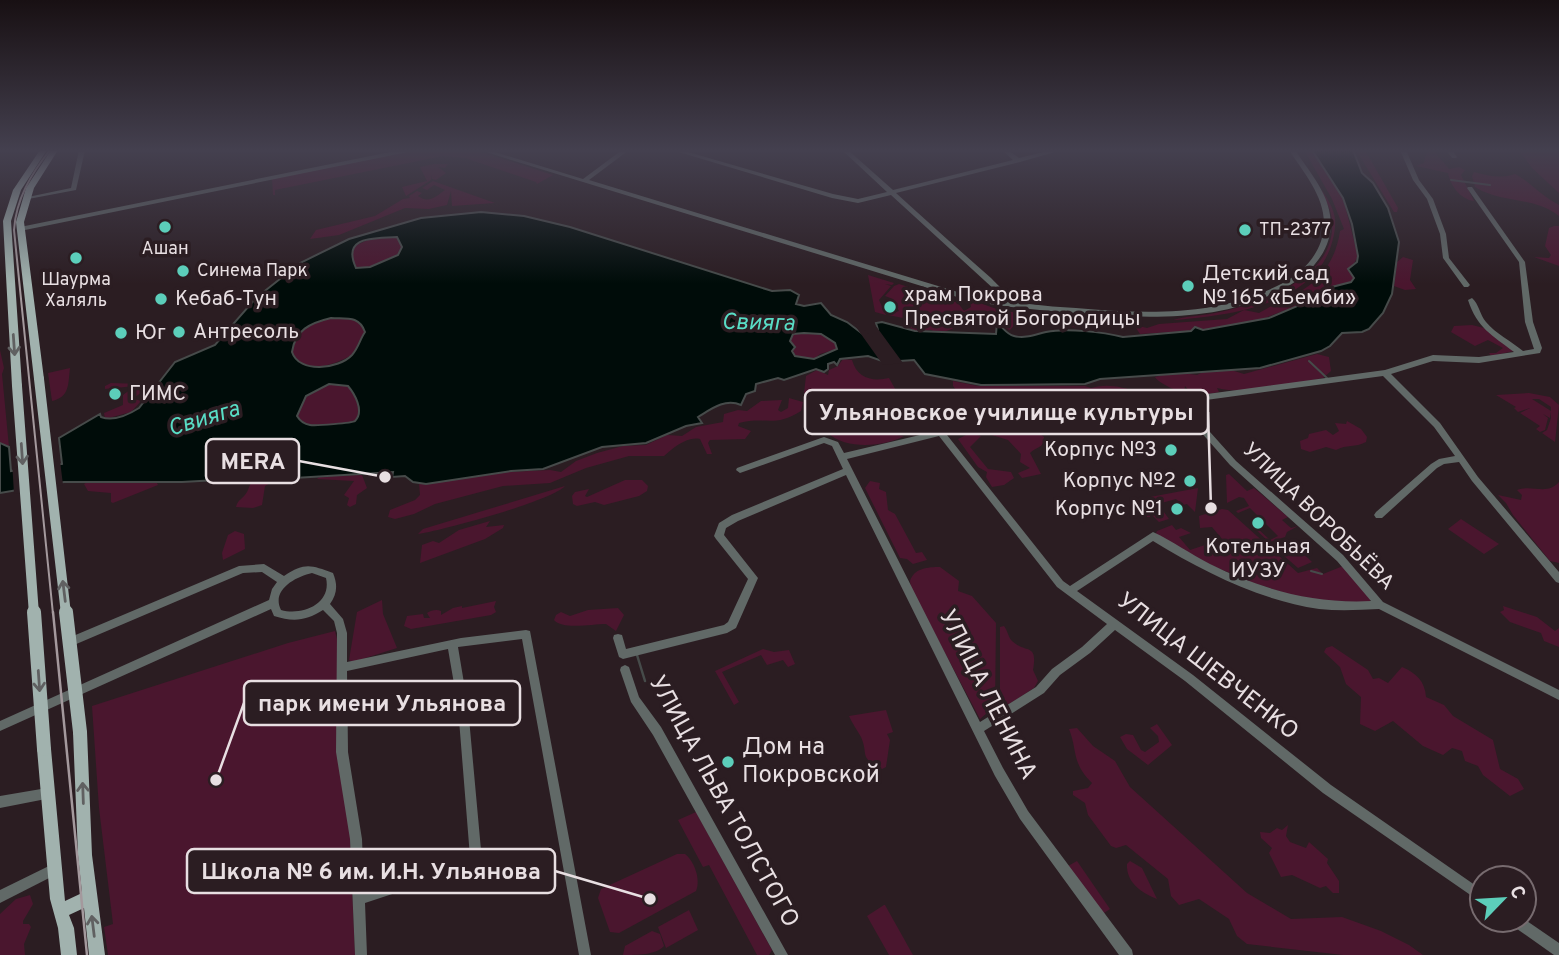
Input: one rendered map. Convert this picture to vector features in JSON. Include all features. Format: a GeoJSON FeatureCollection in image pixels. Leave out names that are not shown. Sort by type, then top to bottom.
{"type":"FeatureCollection","features":[{"type":"Feature","properties":{"kind":"main road"},"geometry":{"type":"LineString","coordinates":[[15,195],[9,211],[6,232],[47,794],[47,874],[66,928],[69,955]]}},
{"type":"Feature","properties":{"kind":"main road"},"geometry":{"type":"LineString","coordinates":[[27,195],[20,214],[20,229],[80,732],[85,855],[97,955]]}},
{"type":"Feature","properties":{"kind":"main road"},"geometry":{"type":"LineString","coordinates":[[6,232],[20,229]]}},
{"type":"Feature","properties":{"kind":"main road"},"geometry":{"type":"LineString","coordinates":[[61,911],[90,897]]}},
{"type":"Feature","properties":{"kind":"street"},"geometry":{"type":"LineString","coordinates":[[25,199],[47,195]]}},
{"type":"Feature","properties":{"kind":"street"},"geometry":{"type":"LineString","coordinates":[[20,229],[189,195]]}},
{"type":"Feature","properties":{"kind":"street"},"geometry":{"type":"LineString","coordinates":[[629,195],[961,295],[1018,307],[1164,316],[1194,314],[1252,302],[1282,288],[1311,267],[1323,249],[1328,228],[1323,202],[1319,195]]}},
{"type":"Feature","properties":{"kind":"street"},"geometry":{"type":"LineString","coordinates":[[829,195],[863,200],[886,195]]}},
{"type":"Feature","properties":{"kind":"street"},"geometry":{"type":"LineString","coordinates":[[895,195],[946,245],[961,254],[1018,307]]}},
{"type":"Feature","properties":{"kind":"street"},"geometry":{"type":"LineString","coordinates":[[1427,195],[1443,234],[1446,258],[1466,285]]}},
{"type":"Feature","properties":{"kind":"street"},"geometry":{"type":"LineString","coordinates":[[842,457],[942,433],[1385,373],[1433,358],[1479,360],[1537,351],[1522,262],[1475,195]]}},
{"type":"Feature","properties":{"kind":"street"},"geometry":{"type":"LineString","coordinates":[[1472,300],[1476,318],[1522,354]]}},
{"type":"Feature","properties":{"kind":"street"},"geometry":{"type":"LineString","coordinates":[[1385,373],[1426,413],[1460,459],[1559,579]]}},
{"type":"Feature","properties":{"kind":"street","name":"УЛИЦА ВОРОБЬЁВА"},"geometry":{"type":"LineString","coordinates":[[1179,403],[1234,463],[1340,558],[1380,605],[1559,695]]}},
{"type":"Feature","properties":{"kind":"street","name":"УЛИЦА ШЕВЧЕНКО"},"geometry":{"type":"LineString","coordinates":[[942,433],[1052,576],[1069,591],[1189,678],[1327,789],[1468,887]]}},
{"type":"Feature","properties":{"kind":"street","name":"УЛИЦА ЛЕНИНА"},"geometry":{"type":"LineString","coordinates":[[740,470],[824,440],[832,441],[977,730],[1024,815],[1127,955]]}},
{"type":"Feature","properties":{"kind":"street"},"geometry":{"type":"LineString","coordinates":[[1379,514],[1434,466],[1442,461],[1460,459]]}},
{"type":"Feature","properties":{"kind":"street"},"geometry":{"type":"LineString","coordinates":[[618,638],[623,654],[727,629],[732,625],[753,578],[719,536],[722,526],[848,470]]}},
{"type":"Feature","properties":{"kind":"street"},"geometry":{"type":"LineString","coordinates":[[1069,591],[1153,536],[1203,567],[1285,598],[1339,608],[1380,605]]}},
{"type":"Feature","properties":{"kind":"street"},"geometry":{"type":"LineString","coordinates":[[70,642],[242,569],[264,568],[284,581]]}},
{"type":"Feature","properties":{"kind":"street"},"geometry":{"type":"LineString","coordinates":[[304,570],[326,572],[333,587],[323,604],[308,614],[291,617],[278,613],[273,603],[276,589],[284,581],[304,570]]}},
{"type":"Feature","properties":{"kind":"street"},"geometry":{"type":"LineString","coordinates":[[0,726],[273,603]]}},
{"type":"Feature","properties":{"kind":"street"},"geometry":{"type":"LineString","coordinates":[[323,604],[338,620],[342,634],[342,752],[356,839],[361,955]]}},
{"type":"Feature","properties":{"kind":"street"},"geometry":{"type":"LineString","coordinates":[[977,730],[1040,690],[1056,672],[1086,650],[1115,623]]}},
{"type":"Feature","properties":{"kind":"street"},"geometry":{"type":"LineString","coordinates":[[344,667],[452,644],[526,634],[585,955]]}},
{"type":"Feature","properties":{"kind":"street"},"geometry":{"type":"LineString","coordinates":[[358,899],[476,861],[463,707],[452,644]]}},
{"type":"Feature","properties":{"kind":"street","name":"УЛИЦА ЛЬВА ТОЛСТОГО"},"geometry":{"type":"LineString","coordinates":[[625,670],[635,699],[657,731],[782,955]]}},
{"type":"Feature","properties":{"kind":"street"},"geometry":{"type":"LineString","coordinates":[[0,802],[47,794]]}},
{"type":"Feature","properties":{"kind":"street"},"geometry":{"type":"LineString","coordinates":[[0,897],[47,874]]}},
{"type":"Feature","properties":{"kind":"street"},"geometry":{"type":"LineString","coordinates":[[1534,934],[1559,951]]}},
{"type":"Feature","properties":{"kind":"shaded area"},"geometry":{"type":"Polygon","coordinates":[[[411,195],[432,199],[438,195],[450,195],[447,205],[429,209],[405,208],[339,235],[310,239],[316,230],[375,216],[403,199],[410,198],[411,195]]]}},
{"type":"Feature","properties":{"kind":"shaded area"},"geometry":{"type":"Polygon","coordinates":[[[451,195],[471,195],[495,203],[452,206],[451,195]]]}},
{"type":"Feature","properties":{"kind":"shaded area"},"geometry":{"type":"Polygon","coordinates":[[[1324,195],[1334,214],[1331,246],[1321,266],[1305,282],[1286,295],[1241,311],[1173,320],[1234,309],[1275,294],[1295,283],[1312,270],[1324,254],[1331,236],[1331,214],[1324,195]]]}},
{"type":"Feature","properties":{"kind":"shaded area"},"geometry":{"type":"Polygon","coordinates":[[[1329,195],[1341,195],[1343,198],[1358,256],[1349,272],[1355,278],[1351,282],[1328,288],[1314,299],[1260,320],[1203,330],[1140,334],[1136,328],[1139,326],[1147,328],[1159,324],[1227,319],[1244,310],[1259,313],[1286,298],[1293,303],[1302,300],[1297,293],[1321,275],[1335,251],[1340,231],[1344,229],[1329,195]]]}},
{"type":"Feature","properties":{"kind":"shaded area"},"geometry":{"type":"Polygon","coordinates":[[[1383,195],[1390,195],[1398,208],[1397,212],[1394,212],[1383,195]]]}},
{"type":"Feature","properties":{"kind":"shaded area"},"geometry":{"type":"Polygon","coordinates":[[[1461,195],[1471,195],[1474,201],[1469,200],[1461,195]]]}},
{"type":"Feature","properties":{"kind":"shaded area"},"geometry":{"type":"Polygon","coordinates":[[[1492,195],[1543,195],[1559,205],[1559,216],[1539,205],[1492,195]]]}},
{"type":"Feature","properties":{"kind":"shaded area"},"geometry":{"type":"Polygon","coordinates":[[[1559,226],[1559,266],[1534,257],[1549,258],[1551,255],[1545,246],[1549,228],[1559,226]]]}},
{"type":"Feature","properties":{"kind":"shaded area"},"geometry":{"type":"Polygon","coordinates":[[[374,237],[398,238],[402,247],[399,254],[370,267],[356,268],[351,260],[351,251],[374,237]]]}},
{"type":"Feature","properties":{"kind":"shaded area"},"geometry":{"type":"Polygon","coordinates":[[[1403,257],[1413,260],[1410,280],[1416,289],[1405,290],[1394,286],[1397,262],[1403,257]]]}},
{"type":"Feature","properties":{"kind":"shaded area"},"geometry":{"type":"Polygon","coordinates":[[[868,275],[894,283],[885,284],[891,286],[879,300],[886,315],[875,312],[868,275]]]}},
{"type":"Feature","properties":{"kind":"shaded area"},"geometry":{"type":"Polygon","coordinates":[[[899,284],[958,303],[964,311],[971,307],[970,302],[973,301],[1006,311],[1035,314],[1047,323],[1029,326],[1016,323],[1010,330],[964,318],[960,320],[959,326],[939,334],[931,330],[914,331],[906,325],[908,319],[888,315],[899,311],[893,299],[885,296],[899,284]]]}},
{"type":"Feature","properties":{"kind":"shaded area"},"geometry":{"type":"Polygon","coordinates":[[[1063,312],[1096,313],[1098,316],[1093,320],[1093,326],[1076,328],[1056,320],[1055,315],[1063,312]]]}},
{"type":"Feature","properties":{"kind":"shaded area"},"geometry":{"type":"Polygon","coordinates":[[[325,319],[355,319],[365,330],[361,341],[352,355],[337,362],[319,367],[302,365],[292,352],[295,338],[306,326],[325,319]]]}},
{"type":"Feature","properties":{"kind":"shaded area"},"geometry":{"type":"Polygon","coordinates":[[[1472,325],[1484,328],[1514,351],[1491,356],[1489,353],[1496,353],[1503,348],[1488,340],[1475,346],[1451,332],[1454,326],[1472,325]]]}},
{"type":"Feature","properties":{"kind":"shaded area"},"geometry":{"type":"Polygon","coordinates":[[[793,334],[821,334],[836,343],[837,349],[820,354],[814,359],[795,356],[790,341],[793,334]]]}},
{"type":"Feature","properties":{"kind":"shaded area"},"geometry":{"type":"Polygon","coordinates":[[[0,350],[4,368],[2,374],[9,447],[0,443],[0,350]]]}},
{"type":"Feature","properties":{"kind":"shaded area"},"geometry":{"type":"Polygon","coordinates":[[[1317,354],[1329,357],[1331,371],[1323,378],[1270,388],[1243,391],[1217,388],[1219,392],[1194,397],[1185,386],[1184,393],[1163,384],[1155,377],[1174,372],[1197,375],[1207,370],[1231,370],[1244,374],[1317,354]]]}},
{"type":"Feature","properties":{"kind":"shaded area"},"geometry":{"type":"Polygon","coordinates":[[[843,359],[852,360],[861,375],[877,379],[889,378],[908,412],[887,414],[875,398],[868,399],[865,408],[869,416],[861,423],[840,421],[822,392],[804,393],[806,376],[817,370],[828,375],[829,370],[838,366],[843,359]]]}},
{"type":"Feature","properties":{"kind":"shaded area"},"geometry":{"type":"Polygon","coordinates":[[[70,368],[65,393],[52,401],[48,373],[70,368]]]}},
{"type":"Feature","properties":{"kind":"shaded area"},"geometry":{"type":"Polygon","coordinates":[[[953,381],[978,386],[1109,386],[1138,392],[1137,397],[1084,407],[1071,408],[1056,402],[1039,406],[1039,412],[1027,417],[990,421],[978,418],[971,411],[953,386],[953,381]]]}},
{"type":"Feature","properties":{"kind":"shaded area"},"geometry":{"type":"Polygon","coordinates":[[[111,383],[142,384],[148,388],[135,397],[141,401],[131,412],[105,419],[104,413],[123,405],[123,395],[135,386],[105,389],[105,386],[111,383]]]}},
{"type":"Feature","properties":{"kind":"shaded area"},"geometry":{"type":"Polygon","coordinates":[[[329,384],[348,386],[359,407],[358,417],[355,421],[341,423],[308,425],[302,422],[297,416],[305,396],[329,384]]]}},
{"type":"Feature","properties":{"kind":"shaded area"},"geometry":{"type":"Polygon","coordinates":[[[1529,393],[1550,397],[1559,405],[1555,442],[1542,433],[1547,430],[1551,418],[1551,411],[1550,418],[1543,414],[1548,418],[1545,430],[1540,432],[1536,429],[1540,426],[1520,413],[1530,408],[1518,412],[1514,408],[1516,407],[1496,395],[1529,393]],[[1532,399],[1551,411],[1551,407],[1539,399],[1532,399]]]}},
{"type":"Feature","properties":{"kind":"shaded area"},"geometry":{"type":"Polygon","coordinates":[[[789,398],[803,402],[801,411],[784,419],[739,423],[738,426],[751,431],[745,439],[710,440],[708,443],[712,454],[707,454],[700,439],[690,439],[680,443],[664,456],[629,456],[586,468],[550,483],[503,486],[435,504],[414,514],[395,519],[388,517],[390,510],[415,500],[420,495],[419,483],[466,474],[550,470],[561,472],[576,461],[597,453],[623,446],[646,445],[667,435],[682,436],[696,427],[723,422],[724,414],[738,410],[747,411],[761,401],[782,400],[778,410],[781,412],[788,408],[789,398]]]}},
{"type":"Feature","properties":{"kind":"shaded area"},"geometry":{"type":"Polygon","coordinates":[[[1347,421],[1361,429],[1367,437],[1366,442],[1336,450],[1326,447],[1310,452],[1301,449],[1300,441],[1308,438],[1309,434],[1326,430],[1333,435],[1339,431],[1335,423],[1346,424],[1347,421]]]}},
{"type":"Feature","properties":{"kind":"shaded area"},"geometry":{"type":"Polygon","coordinates":[[[1037,422],[1041,425],[1038,432],[1044,437],[1044,441],[1030,453],[1041,474],[1022,478],[1018,473],[1030,468],[1020,462],[1021,454],[1008,440],[992,435],[987,430],[1037,422]]]}},
{"type":"Feature","properties":{"kind":"shaded area"},"geometry":{"type":"Polygon","coordinates":[[[863,426],[884,427],[890,434],[904,436],[886,443],[865,445],[845,442],[828,433],[829,430],[856,432],[863,426]]]}},
{"type":"Feature","properties":{"kind":"shaded area"},"geometry":{"type":"Polygon","coordinates":[[[970,433],[981,436],[970,447],[988,469],[1011,472],[1014,478],[1004,485],[992,487],[986,477],[987,472],[978,467],[958,439],[970,433]]]}},
{"type":"Feature","properties":{"kind":"shaded area"},"geometry":{"type":"Polygon","coordinates":[[[262,473],[283,476],[265,486],[262,505],[253,508],[236,507],[254,478],[262,473]]]}},
{"type":"Feature","properties":{"kind":"shaded area"},"geometry":{"type":"Polygon","coordinates":[[[1229,474],[1247,491],[1254,488],[1288,517],[1282,520],[1291,528],[1298,526],[1287,532],[1285,537],[1269,542],[1254,528],[1270,540],[1278,536],[1250,508],[1238,513],[1236,511],[1249,506],[1244,498],[1239,497],[1227,503],[1226,475],[1229,474]]]}},
{"type":"Feature","properties":{"kind":"shaded area"},"geometry":{"type":"Polygon","coordinates":[[[362,475],[367,488],[357,495],[356,504],[350,507],[347,505],[349,498],[344,495],[354,481],[317,479],[320,476],[362,475]]]}},
{"type":"Feature","properties":{"kind":"shaded area"},"geometry":{"type":"Polygon","coordinates":[[[91,480],[156,481],[158,485],[113,503],[111,493],[88,491],[84,484],[91,480]]]}},
{"type":"Feature","properties":{"kind":"shaded area"},"geometry":{"type":"Polygon","coordinates":[[[625,480],[642,480],[648,486],[647,491],[639,496],[604,505],[595,502],[577,506],[573,504],[572,496],[575,492],[589,489],[585,496],[587,497],[625,480]]]}},
{"type":"Feature","properties":{"kind":"shaded area"},"geometry":{"type":"Polygon","coordinates":[[[870,481],[880,483],[879,489],[886,492],[888,510],[895,514],[916,553],[922,552],[927,560],[913,564],[900,558],[865,488],[870,481]]]}},
{"type":"Feature","properties":{"kind":"shaded area"},"geometry":{"type":"Polygon","coordinates":[[[1559,482],[1559,563],[1550,561],[1498,495],[1521,500],[1522,495],[1517,490],[1544,489],[1559,482]]]}},
{"type":"Feature","properties":{"kind":"shaded area"},"geometry":{"type":"Polygon","coordinates":[[[565,486],[519,507],[418,534],[423,529],[565,486]]]}},
{"type":"Feature","properties":{"kind":"shaded area"},"geometry":{"type":"Polygon","coordinates":[[[1198,488],[1195,512],[1176,499],[1158,504],[1169,519],[1159,522],[1150,513],[1150,517],[1147,517],[1134,500],[1198,488]]]}},
{"type":"Feature","properties":{"kind":"shaded area"},"geometry":{"type":"Polygon","coordinates":[[[1222,509],[1228,510],[1298,573],[1317,568],[1323,574],[1343,566],[1370,601],[1364,604],[1304,599],[1241,579],[1155,536],[1157,531],[1172,525],[1176,530],[1181,528],[1191,533],[1179,537],[1190,550],[1217,541],[1221,546],[1227,545],[1212,527],[1200,528],[1199,516],[1222,509]]]}},
{"type":"Feature","properties":{"kind":"shaded area"},"geometry":{"type":"Polygon","coordinates":[[[1461,519],[1499,544],[1484,554],[1448,529],[1461,519]]]}},
{"type":"Feature","properties":{"kind":"shaded area"},"geometry":{"type":"Polygon","coordinates":[[[490,521],[486,527],[504,525],[503,528],[485,539],[420,563],[422,545],[433,541],[439,543],[459,530],[490,521]]]}},
{"type":"Feature","properties":{"kind":"shaded area"},"geometry":{"type":"Polygon","coordinates":[[[235,531],[244,534],[245,549],[223,560],[222,553],[228,535],[235,531]]]}},
{"type":"Feature","properties":{"kind":"shaded area"},"geometry":{"type":"Polygon","coordinates":[[[1290,541],[1312,562],[1298,568],[1275,548],[1290,541]]]}},
{"type":"Feature","properties":{"kind":"shaded area"},"geometry":{"type":"Polygon","coordinates":[[[940,567],[959,581],[958,591],[972,596],[996,623],[995,706],[980,719],[911,589],[910,581],[915,573],[926,568],[940,567]]]}},
{"type":"Feature","properties":{"kind":"shaded area"},"geometry":{"type":"Polygon","coordinates":[[[382,600],[383,614],[397,648],[353,662],[349,660],[357,612],[382,600]]]}},
{"type":"Feature","properties":{"kind":"shaded area"},"geometry":{"type":"Polygon","coordinates":[[[496,601],[496,612],[491,615],[411,629],[404,626],[407,616],[423,614],[424,618],[430,618],[427,613],[432,611],[441,611],[441,615],[453,608],[496,601]]]}},
{"type":"Feature","properties":{"kind":"shaded area"},"geometry":{"type":"Polygon","coordinates":[[[1503,606],[1537,617],[1555,631],[1559,628],[1559,647],[1544,641],[1541,633],[1510,622],[1500,612],[1504,610],[1503,606]]]}},
{"type":"Feature","properties":{"kind":"shaded area"},"geometry":{"type":"Polygon","coordinates":[[[618,608],[624,615],[616,631],[606,624],[570,626],[554,620],[561,612],[570,616],[588,610],[618,608]]]}},
{"type":"Feature","properties":{"kind":"shaded area"},"geometry":{"type":"Polygon","coordinates":[[[1004,626],[1012,641],[1034,655],[1033,670],[1038,681],[1034,688],[1000,710],[1000,627],[1004,626]]]}},
{"type":"Feature","properties":{"kind":"shaded area"},"geometry":{"type":"Polygon","coordinates":[[[335,631],[338,643],[352,866],[342,871],[343,880],[352,885],[355,955],[108,955],[104,927],[113,924],[99,808],[92,706],[288,643],[335,631]]]}},
{"type":"Feature","properties":{"kind":"shaded area"},"geometry":{"type":"Polygon","coordinates":[[[1332,646],[1368,670],[1373,679],[1379,678],[1388,683],[1402,667],[1412,672],[1422,682],[1426,697],[1444,705],[1453,716],[1493,740],[1500,769],[1518,779],[1524,789],[1510,796],[1483,775],[1478,766],[1465,761],[1462,751],[1452,748],[1443,755],[1423,746],[1393,721],[1375,731],[1360,724],[1361,697],[1346,684],[1340,667],[1324,652],[1332,646]]]}},
{"type":"Feature","properties":{"kind":"shaded area"},"geometry":{"type":"Polygon","coordinates":[[[763,649],[774,652],[789,650],[795,664],[788,667],[783,660],[767,665],[761,655],[722,672],[739,702],[734,705],[715,671],[763,649]]]}},
{"type":"Feature","properties":{"kind":"shaded area"},"geometry":{"type":"Polygon","coordinates":[[[886,710],[893,732],[887,734],[890,740],[886,767],[882,769],[867,758],[861,737],[849,716],[886,710]]]}},
{"type":"Feature","properties":{"kind":"shaded area"},"geometry":{"type":"Polygon","coordinates":[[[1157,724],[1172,745],[1148,765],[1127,749],[1120,737],[1133,735],[1141,750],[1145,752],[1159,742],[1158,736],[1150,728],[1157,724]]]}},
{"type":"Feature","properties":{"kind":"shaded area"},"geometry":{"type":"Polygon","coordinates":[[[1077,728],[1093,746],[1115,761],[1130,787],[1247,893],[1291,919],[1342,917],[1381,931],[1423,955],[1343,955],[1247,944],[1237,936],[1229,919],[1199,899],[1179,905],[1171,896],[1168,879],[1126,845],[1116,848],[1111,846],[1088,815],[1085,803],[1073,795],[1073,791],[1088,788],[1092,783],[1085,776],[1076,757],[1069,729],[1077,728]]]}},
{"type":"Feature","properties":{"kind":"shaded area"},"geometry":{"type":"Polygon","coordinates":[[[696,812],[772,950],[769,955],[757,955],[709,865],[703,867],[678,820],[696,812]]]}},
{"type":"Feature","properties":{"kind":"shaded area"},"geometry":{"type":"Polygon","coordinates":[[[1288,825],[1286,836],[1290,842],[1306,848],[1309,842],[1328,859],[1327,863],[1339,881],[1339,893],[1333,893],[1326,886],[1320,888],[1292,875],[1281,877],[1269,853],[1272,848],[1261,838],[1260,832],[1270,833],[1277,828],[1282,830],[1288,825]]]}},
{"type":"Feature","properties":{"kind":"shaded area"},"geometry":{"type":"Polygon","coordinates":[[[677,854],[685,854],[694,866],[698,881],[696,891],[619,933],[610,932],[598,898],[601,889],[677,854]]]}},
{"type":"Feature","properties":{"kind":"shaded area"},"geometry":{"type":"Polygon","coordinates":[[[1077,861],[1110,909],[1101,915],[1068,866],[1077,861]]]}},
{"type":"Feature","properties":{"kind":"shaded area"},"geometry":{"type":"Polygon","coordinates":[[[1130,861],[1142,868],[1157,899],[1145,894],[1132,881],[1127,870],[1130,861]]]}},
{"type":"Feature","properties":{"kind":"shaded area"},"geometry":{"type":"Polygon","coordinates":[[[30,895],[33,904],[23,921],[23,924],[29,924],[31,927],[24,944],[25,955],[0,955],[0,914],[16,899],[30,895]]]}},
{"type":"Feature","properties":{"kind":"shaded area"},"geometry":{"type":"Polygon","coordinates":[[[885,905],[913,955],[889,955],[867,916],[885,905]]]}},
{"type":"Feature","properties":{"kind":"shaded area"},"geometry":{"type":"Polygon","coordinates":[[[689,910],[698,930],[666,948],[658,927],[689,910]]]}},
{"type":"Feature","properties":{"kind":"shaded area"},"geometry":{"type":"Polygon","coordinates":[[[652,931],[660,934],[664,946],[661,949],[646,954],[623,955],[625,946],[652,931]]]}},
{"type":"Feature","properties":{"kind":"water","name":"Свияга"},"geometry":{"type":"Polygon","coordinates":[[[1341,195],[1380,195],[1388,208],[1399,242],[1392,294],[1383,313],[1369,329],[1342,333],[1321,351],[1260,368],[1100,379],[1085,384],[981,385],[925,374],[914,360],[885,362],[868,356],[840,359],[837,365],[834,362],[828,364],[828,369],[824,372],[816,369],[784,380],[778,378],[756,384],[755,391],[746,394],[741,405],[718,405],[698,417],[702,423],[686,426],[646,443],[602,447],[543,469],[426,484],[413,482],[405,476],[392,477],[393,472],[294,478],[257,472],[218,480],[182,482],[64,482],[0,493],[0,443],[9,447],[11,471],[62,464],[59,438],[100,414],[101,417],[116,418],[139,408],[175,362],[215,345],[256,298],[300,263],[349,239],[421,218],[481,212],[524,216],[570,227],[772,291],[790,290],[799,295],[796,304],[804,306],[821,303],[831,315],[847,322],[872,341],[878,330],[876,323],[882,322],[915,331],[996,334],[997,323],[1009,334],[1018,337],[1064,330],[1123,337],[1191,331],[1195,327],[1203,330],[1269,318],[1314,299],[1328,288],[1351,282],[1354,278],[1348,269],[1357,262],[1358,256],[1352,224],[1341,195]],[[397,237],[370,239],[357,244],[353,250],[356,268],[370,267],[398,255],[402,247],[397,237]],[[331,318],[310,325],[296,338],[292,352],[302,364],[320,367],[338,364],[354,352],[365,332],[362,327],[356,320],[331,318]],[[793,334],[790,341],[795,347],[792,351],[795,356],[814,359],[837,349],[835,343],[821,334],[793,334]],[[329,384],[306,396],[297,416],[301,421],[319,425],[355,421],[359,412],[353,393],[348,386],[329,384]]]}},
{"type":"Feature","properties":{"kind":"pier"},"geometry":{"type":"Polygon","coordinates":[[[851,320],[873,337],[873,322],[903,363],[883,365],[851,320]]]}},
{"type":"Feature","properties":{"kind":"pier"},"geometry":{"type":"Polygon","coordinates":[[[57,436],[63,485],[14,494],[11,444],[14,468],[58,461],[57,436]]]}},
{"type":"Feature","properties":{"kind":"waterway"},"geometry":{"type":"LineString","coordinates":[[1309,361],[1327,378]]}},
{"type":"Feature","properties":{"kind":"waterway"},"geometry":{"type":"LineString","coordinates":[[1311,571],[1322,574]]}},
{"type":"Feature","properties":{"kind":"waterway"},"geometry":{"type":"LineString","coordinates":[[637,655],[645,681]]}},
{"type":"Feature","properties":{"kind":"tram line"},"geometry":{"type":"LineString","coordinates":[[23,195],[14,230],[53,614]]}},
{"type":"Feature","properties":{"kind":"tram line"},"geometry":{"type":"LineString","coordinates":[[53,612],[87,955]]}},
{"type":"Feature","properties":{"kind":"place","name":"Ашан"},"geometry":{"type":"Point","coordinates":[165,227]}},
{"type":"Feature","properties":{"kind":"place","name":"ТП-2377"},"geometry":{"type":"Point","coordinates":[1245,230]}},
{"type":"Feature","properties":{"kind":"place","name":"Шаурма Халяль"},"geometry":{"type":"Point","coordinates":[76,258]}},
{"type":"Feature","properties":{"kind":"place","name":"Синема Парк"},"geometry":{"type":"Point","coordinates":[183,271]}},
{"type":"Feature","properties":{"kind":"place","name":"Детский сад № 165 «Бемби»"},"geometry":{"type":"Point","coordinates":[1188,286]}},
{"type":"Feature","properties":{"kind":"place","name":"Кебаб-Тун"},"geometry":{"type":"Point","coordinates":[161,299]}},
{"type":"Feature","properties":{"kind":"place","name":"храм Покрова Пресвятой Богородицы"},"geometry":{"type":"Point","coordinates":[890,307]}},
{"type":"Feature","properties":{"kind":"place","name":"Антресоль"},"geometry":{"type":"Point","coordinates":[179,332]}},
{"type":"Feature","properties":{"kind":"place","name":"Юг"},"geometry":{"type":"Point","coordinates":[121,333]}},
{"type":"Feature","properties":{"kind":"place","name":"ГИМС"},"geometry":{"type":"Point","coordinates":[115,394]}},
{"type":"Feature","properties":{"kind":"place","name":"Корпус №3"},"geometry":{"type":"Point","coordinates":[1171,450]}},
{"type":"Feature","properties":{"kind":"place","name":"MERA"},"geometry":{"type":"Point","coordinates":[385,477]}},
{"type":"Feature","properties":{"kind":"place","name":"Корпус №2"},"geometry":{"type":"Point","coordinates":[1190,481]}},
{"type":"Feature","properties":{"kind":"place","name":"Ульяновское училище культуры"},"geometry":{"type":"Point","coordinates":[1211,508]}},
{"type":"Feature","properties":{"kind":"place","name":"Корпус №1"},"geometry":{"type":"Point","coordinates":[1177,509]}},
{"type":"Feature","properties":{"kind":"place","name":"Котельная ИУЗУ"},"geometry":{"type":"Point","coordinates":[1258,523]}},
{"type":"Feature","properties":{"kind":"place","name":"Дом на Покровской"},"geometry":{"type":"Point","coordinates":[728,762]}},
{"type":"Feature","properties":{"kind":"place","name":"парк имени Ульянова"},"geometry":{"type":"Point","coordinates":[216,780]}},
{"type":"Feature","properties":{"kind":"place","name":"Школа № 6 им. И.Н. Ульянова"},"geometry":{"type":"Point","coordinates":[650,899]}}]}
